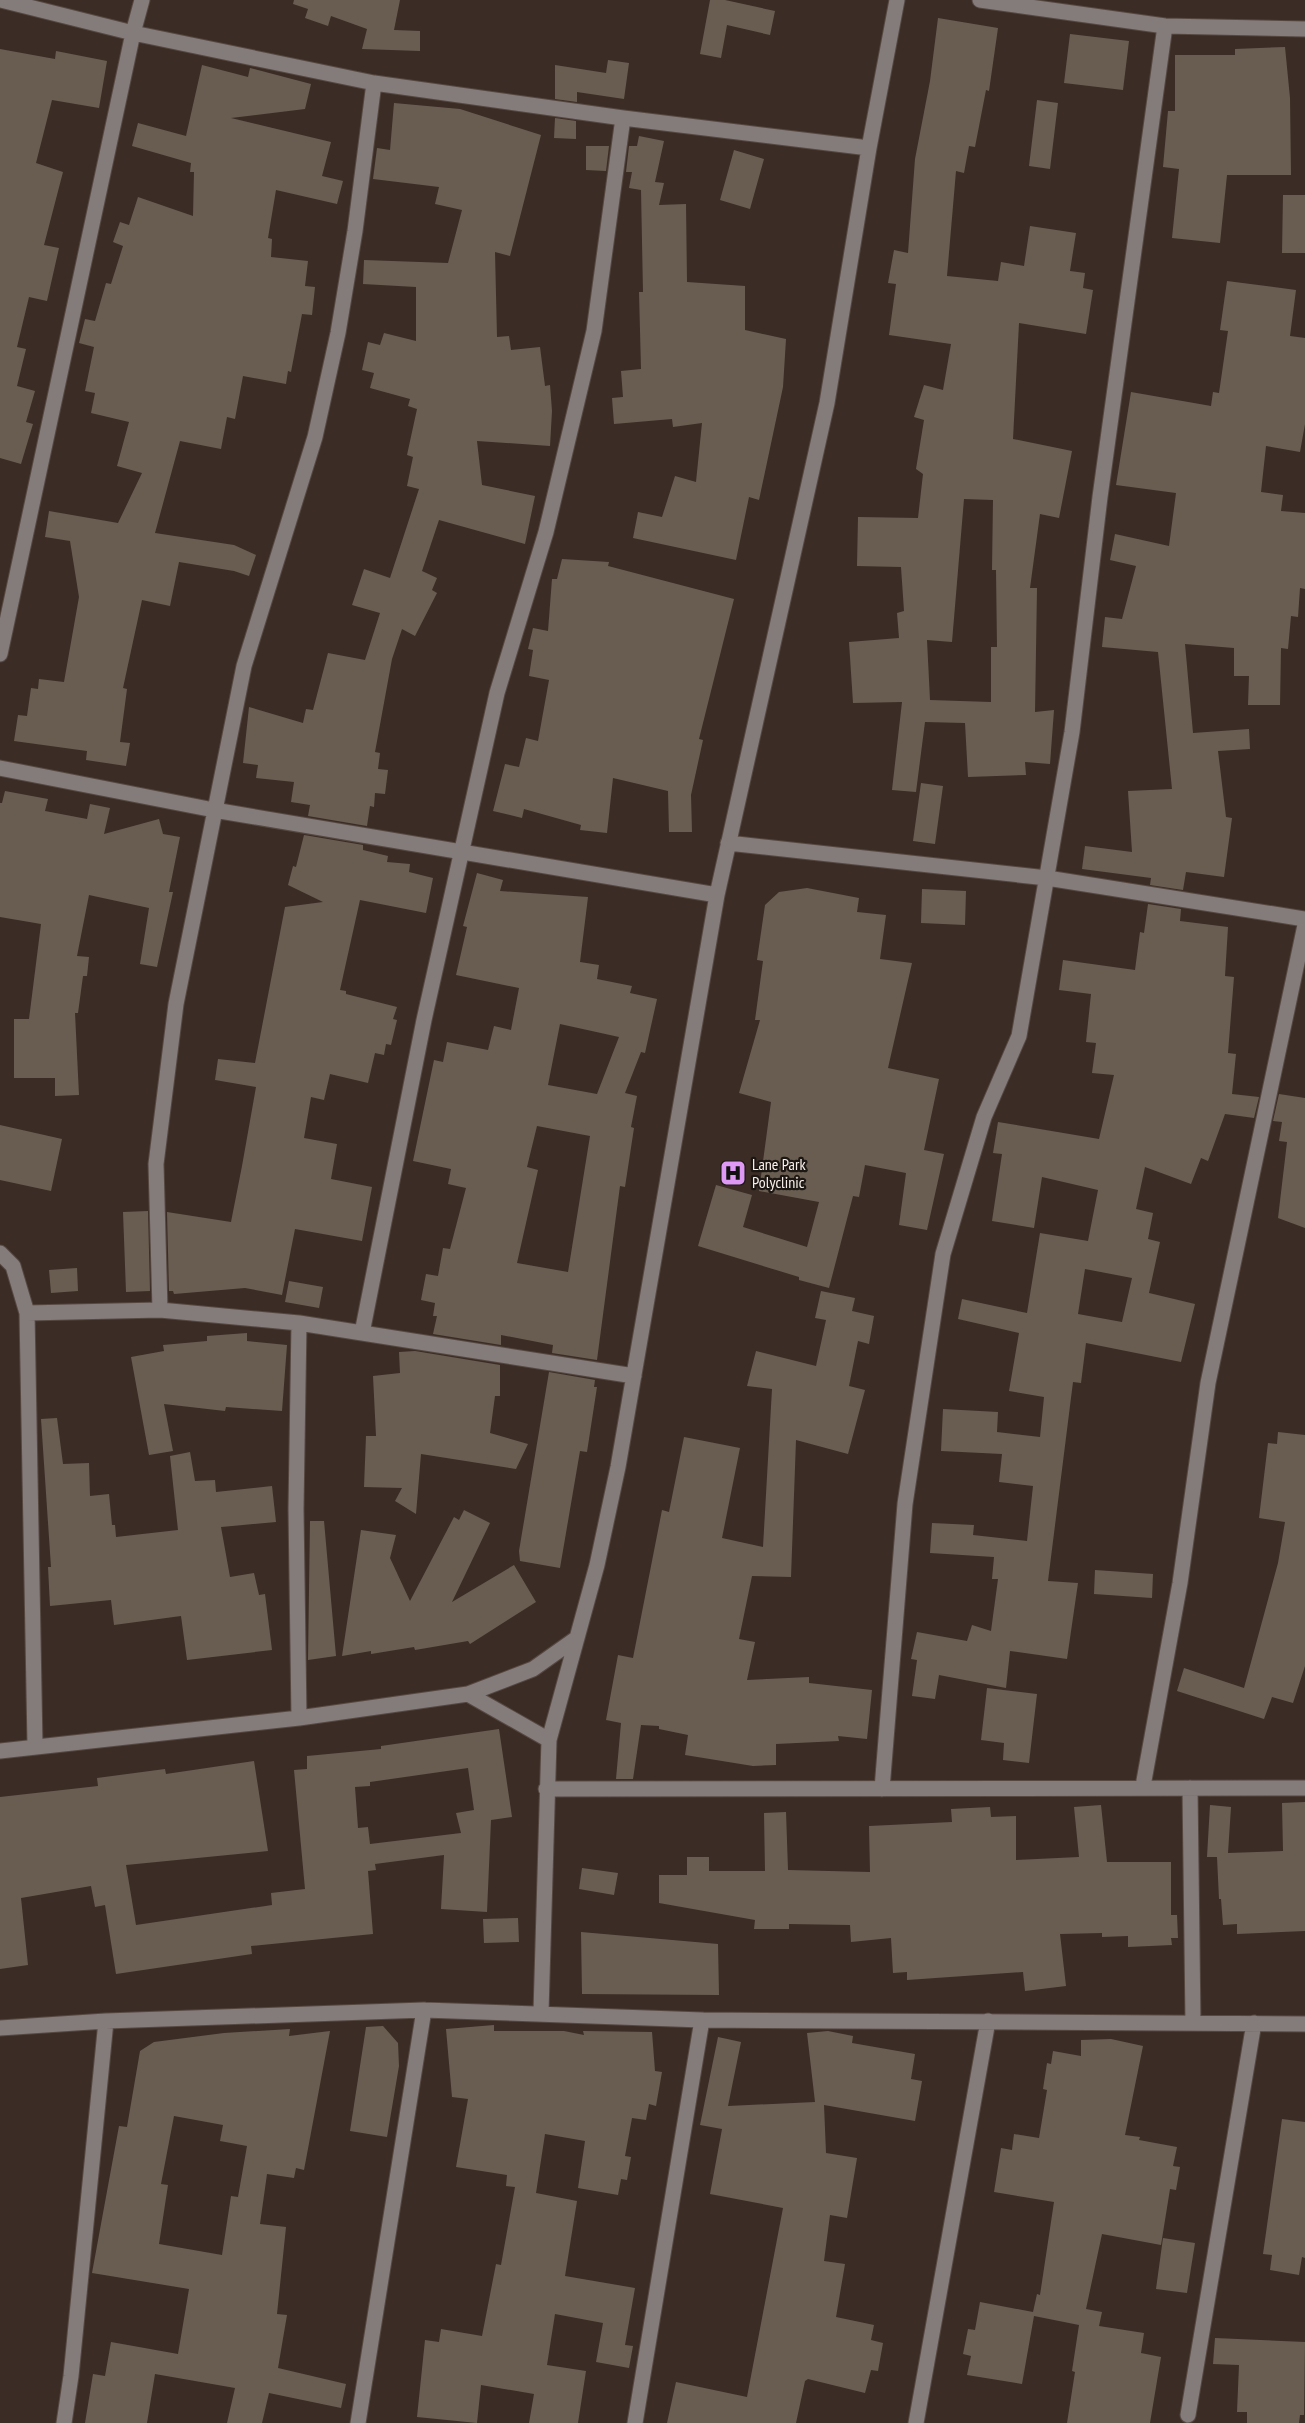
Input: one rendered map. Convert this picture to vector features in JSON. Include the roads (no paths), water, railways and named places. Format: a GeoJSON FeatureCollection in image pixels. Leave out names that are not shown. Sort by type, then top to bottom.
{"type":"FeatureCollection","features":[{"type":"Feature","properties":{"kind":"street"},"geometry":{"type":"LineString","coordinates":[[1,0],[132,33],[374,83],[623,118],[869,148]]}},
{"type":"Feature","properties":{"kind":"street"},"geometry":{"type":"LineString","coordinates":[[0,654],[132,33],[142,0]]}},
{"type":"Feature","properties":{"kind":"street"},"geometry":{"type":"LineString","coordinates":[[541,2012],[549,1740],[574,1640],[597,1565],[618,1467],[717,895],[827,403],[869,148],[897,0]]}},
{"type":"Feature","properties":{"kind":"street"},"geometry":{"type":"LineString","coordinates":[[980,0],[1165,26],[1305,29]]}},
{"type":"Feature","properties":{"kind":"street"},"geometry":{"type":"LineString","coordinates":[[882,1789],[905,1504],[943,1254],[984,1117],[1019,1036],[1072,732],[1100,497],[1165,26]]}},
{"type":"Feature","properties":{"kind":"street"},"geometry":{"type":"LineString","coordinates":[[160,1310],[156,1164],[176,1004],[244,666],[315,437],[338,333],[353,242],[374,83]]}},
{"type":"Feature","properties":{"kind":"street"},"geometry":{"type":"LineString","coordinates":[[362,1333],[460,852],[497,693],[546,532],[594,331],[623,118]]}},
{"type":"Feature","properties":{"kind":"street"},"geometry":{"type":"LineString","coordinates":[[0,768],[214,810],[717,895]]}},
{"type":"Feature","properties":{"kind":"street"},"geometry":{"type":"LineString","coordinates":[[728,843],[1047,878],[1305,919]]}},
{"type":"Feature","properties":{"kind":"street"},"geometry":{"type":"LineString","coordinates":[[1143,1786],[1180,1583],[1208,1383],[1305,925]]}},
{"type":"Feature","properties":{"kind":"street"},"geometry":{"type":"LineString","coordinates":[[0,1253],[13,1266],[27,1313],[35,1745]]}},
{"type":"Feature","properties":{"kind":"street"},"geometry":{"type":"LineString","coordinates":[[27,1313],[160,1310],[299,1323],[634,1376]]}},
{"type":"Feature","properties":{"kind":"street"},"geometry":{"type":"LineString","coordinates":[[299,1323],[296,1509],[299,1718]]}},
{"type":"Feature","properties":{"kind":"street"},"geometry":{"type":"LineString","coordinates":[[0,1751],[35,1745],[299,1718],[468,1694],[533,1669],[574,1640]]}},
{"type":"Feature","properties":{"kind":"street"},"geometry":{"type":"LineString","coordinates":[[468,1694],[549,1740]]}},
{"type":"Feature","properties":{"kind":"street"},"geometry":{"type":"LineString","coordinates":[[546,1790],[1143,1786],[1305,1788]]}},
{"type":"Feature","properties":{"kind":"street"},"geometry":{"type":"LineString","coordinates":[[1190,1788],[1193,2023]]}},
{"type":"Feature","properties":{"kind":"street"},"geometry":{"type":"LineString","coordinates":[[358,2423],[424,2010]]}},
{"type":"Feature","properties":{"kind":"street"},"geometry":{"type":"LineString","coordinates":[[0,2028],[106,2021],[424,2010],[541,2012],[702,2020],[1305,2024]]}},
{"type":"Feature","properties":{"kind":"street"},"geometry":{"type":"LineString","coordinates":[[636,2423],[702,2020]]}},
{"type":"Feature","properties":{"kind":"street"},"geometry":{"type":"LineString","coordinates":[[64,2423],[71,2376],[106,2021]]}},
{"type":"Feature","properties":{"kind":"street"},"geometry":{"type":"LineString","coordinates":[[916,2423],[988,2022]]}},
{"type":"Feature","properties":{"kind":"street"},"geometry":{"type":"LineString","coordinates":[[1188,2415],[1254,2023]]}},
{"type":"Feature","properties":{"kind":"place","name":"Lane Park Polyclinic"},"geometry":{"type":"Point","coordinates":[733,1173]}}]}
